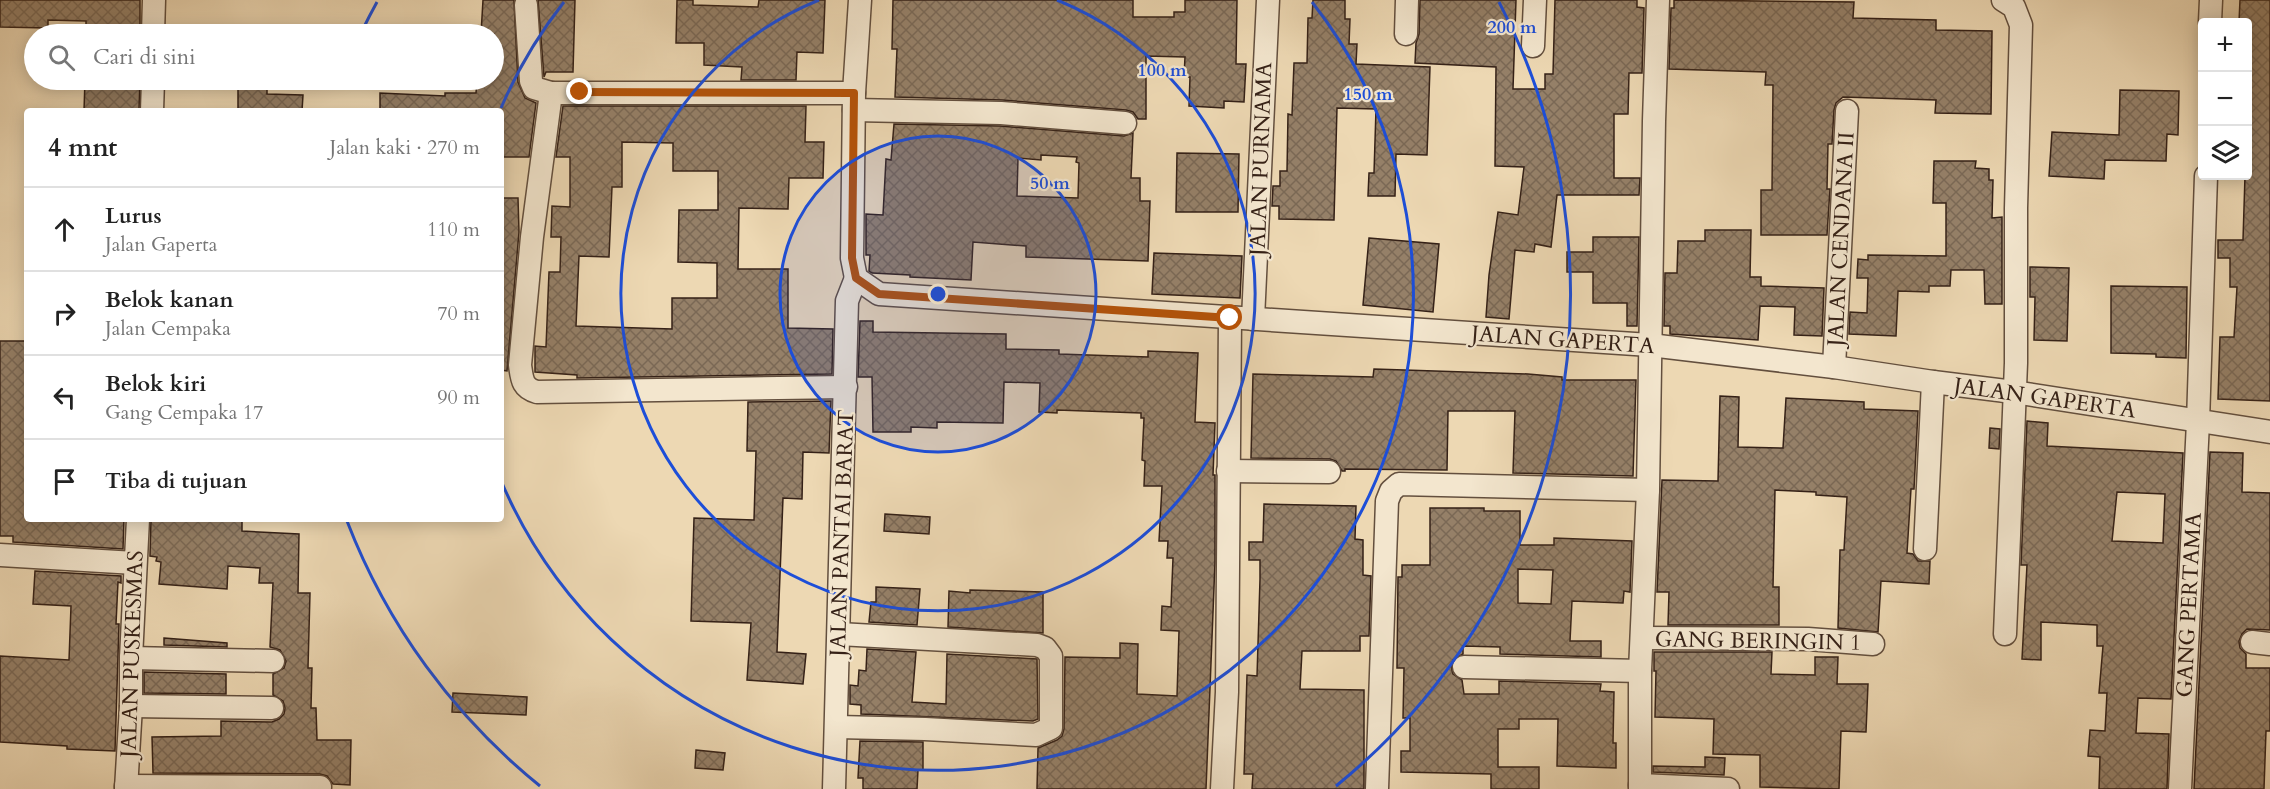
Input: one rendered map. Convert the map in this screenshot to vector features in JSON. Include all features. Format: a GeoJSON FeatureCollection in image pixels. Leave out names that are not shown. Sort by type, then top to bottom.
{"type":"FeatureCollection","features":[{"type":"Feature","properties":{"kind":"street"},"geometry":{"type":"LineString","coordinates":[[153,24],[154,0]]}},
{"type":"Feature","properties":{"kind":"street"},"geometry":{"type":"LineString","coordinates":[[856,278],[852,258],[854,102],[860,0]]}},
{"type":"Feature","properties":{"kind":"street","name":"JALAN PURNAMA"},"geometry":{"type":"LineString","coordinates":[[1253,319],[1268,0]]}},
{"type":"Feature","properties":{"kind":"street"},"geometry":{"type":"LineString","coordinates":[[1406,34],[1407,0]]}},
{"type":"Feature","properties":{"kind":"street"},"geometry":{"type":"LineString","coordinates":[[1533,46],[1535,0]]}},
{"type":"Feature","properties":{"kind":"street"},"geometry":{"type":"LineString","coordinates":[[1658,0],[1648,490],[1640,670],[1640,787],[1728,789]]}},
{"type":"Feature","properties":{"kind":"street"},"geometry":{"type":"LineString","coordinates":[[2003,0],[2014,7],[2021,25],[2014,392],[2006,634]]}},
{"type":"Feature","properties":{"kind":"street"},"geometry":{"type":"LineString","coordinates":[[2210,18],[2211,0]]}},
{"type":"Feature","properties":{"kind":"street"},"geometry":{"type":"LineString","coordinates":[[526,5],[531,81],[534,88],[551,93],[854,102],[1125,123]]}},
{"type":"Feature","properties":{"kind":"street"},"geometry":{"type":"LineString","coordinates":[[152,108],[153,90]]}},
{"type":"Feature","properties":{"kind":"street"},"geometry":{"type":"LineString","coordinates":[[551,93],[532,237],[520,365],[522,381],[528,389],[537,392],[846,387]]}},
{"type":"Feature","properties":{"kind":"street","name":"JALAN CENDANA II"},"geometry":{"type":"LineString","coordinates":[[1834,367],[1848,111]]}},
{"type":"Feature","properties":{"kind":"street","name":"GANG PERTAMA"},"geometry":{"type":"LineString","coordinates":[[2180,789],[2198,422],[2205,180]]}},
{"type":"Feature","properties":{"kind":"street","name":"JALAN GAPERTA"},"geometry":{"type":"LineString","coordinates":[[856,278],[879,294],[1650,345],[2014,392],[2270,432]]}},
{"type":"Feature","properties":{"kind":"street","name":"JALAN PANTAI BARAT"},"geometry":{"type":"LineString","coordinates":[[834,789],[847,302],[856,278]]}},
{"type":"Feature","properties":{"kind":"street"},"geometry":{"type":"LineString","coordinates":[[1222,789],[1227,692],[1230,318]]}},
{"type":"Feature","properties":{"kind":"street"},"geometry":{"type":"LineString","coordinates":[[1925,549],[1933,382]]}},
{"type":"Feature","properties":{"kind":"street"},"geometry":{"type":"LineString","coordinates":[[1228,471],[1329,472]]}},
{"type":"Feature","properties":{"kind":"street"},"geometry":{"type":"LineString","coordinates":[[1377,789],[1387,501],[1391,491],[1399,484],[1648,490]]}},
{"type":"Feature","properties":{"kind":"street","name":"JALAN PUSKESMAS"},"geometry":{"type":"LineString","coordinates":[[126,787],[138,522]]}},
{"type":"Feature","properties":{"kind":"street"},"geometry":{"type":"LineString","coordinates":[[0,555],[135,563]]}},
{"type":"Feature","properties":{"kind":"street"},"geometry":{"type":"LineString","coordinates":[[837,727],[1036,735],[1051,728],[1051,656],[1045,648],[1037,645],[839,634]]}},
{"type":"Feature","properties":{"kind":"street","name":"GANG BERINGIN 1"},"geometry":{"type":"LineString","coordinates":[[1642,638],[1808,639],[1873,644]]}},
{"type":"Feature","properties":{"kind":"street"},"geometry":{"type":"LineString","coordinates":[[131,658],[273,662]]}},
{"type":"Feature","properties":{"kind":"street"},"geometry":{"type":"LineString","coordinates":[[1464,667],[1640,670]]}},
{"type":"Feature","properties":{"kind":"street"},"geometry":{"type":"LineString","coordinates":[[131,706],[272,708]]}},
{"type":"Feature","properties":{"kind":"street"},"geometry":{"type":"LineString","coordinates":[[126,787],[320,787]]}},
{"type":"Feature","properties":{"kind":"building"},"geometry":{"type":"Polygon","coordinates":[[[0,0],[140,0],[140,24],[86,24],[86,21],[48,20],[48,24],[24,24],[24,28],[0,27],[0,0]]]}},
{"type":"Feature","properties":{"kind":"building"},"geometry":{"type":"Polygon","coordinates":[[[483,0],[514,0],[518,82],[525,98],[536,103],[529,157],[504,157],[504,108],[380,108],[380,93],[445,96],[445,93],[504,90],[504,24],[482,24],[483,0]]]}},
{"type":"Feature","properties":{"kind":"building"},"geometry":{"type":"Polygon","coordinates":[[[538,0],[575,0],[573,72],[546,72],[544,77],[538,0]]]}},
{"type":"Feature","properties":{"kind":"building"},"geometry":{"type":"Polygon","coordinates":[[[677,0],[693,0],[693,5],[758,7],[759,0],[825,0],[823,53],[797,52],[796,80],[741,80],[742,67],[704,65],[704,43],[676,43],[677,0]]]}},
{"type":"Feature","properties":{"kind":"building"},"geometry":{"type":"Polygon","coordinates":[[[893,0],[1133,0],[1133,17],[1174,17],[1174,12],[1185,12],[1185,0],[1237,0],[1236,64],[1246,64],[1244,102],[1224,101],[1224,108],[1189,106],[1190,77],[1184,77],[1185,57],[1146,56],[1146,119],[1138,119],[1133,112],[1126,110],[1002,100],[895,97],[897,49],[892,49],[893,0]]]}},
{"type":"Feature","properties":{"kind":"building"},"geometry":{"type":"Polygon","coordinates":[[[1313,0],[1345,0],[1345,19],[1350,19],[1349,44],[1357,44],[1356,64],[1430,67],[1427,155],[1396,154],[1395,196],[1368,196],[1369,173],[1374,173],[1376,109],[1337,108],[1334,220],[1279,219],[1279,206],[1272,206],[1273,186],[1280,186],[1280,171],[1287,171],[1288,114],[1292,115],[1294,63],[1307,63],[1308,18],[1312,18],[1313,0]]]}},
{"type":"Feature","properties":{"kind":"building"},"geometry":{"type":"Polygon","coordinates":[[[1420,0],[1516,0],[1513,89],[1545,89],[1545,74],[1553,74],[1555,0],[1637,0],[1637,7],[1644,8],[1642,73],[1629,73],[1628,114],[1614,114],[1614,178],[1640,178],[1639,195],[1557,195],[1551,247],[1535,244],[1534,252],[1515,250],[1509,319],[1486,317],[1489,275],[1498,212],[1518,215],[1524,167],[1495,166],[1496,67],[1415,63],[1420,0]]]}},
{"type":"Feature","properties":{"kind":"building"},"geometry":{"type":"Polygon","coordinates":[[[1674,0],[1854,2],[1853,18],[1936,20],[1936,30],[1992,31],[1991,114],[1935,113],[1936,100],[1843,97],[1836,103],[1832,144],[1828,144],[1827,189],[1830,189],[1827,235],[1761,235],[1761,190],[1772,190],[1773,85],[1765,85],[1766,72],[1669,69],[1671,8],[1674,8],[1674,0]]]}},
{"type":"Feature","properties":{"kind":"building"},"geometry":{"type":"Polygon","coordinates":[[[2240,0],[2270,0],[2270,401],[2218,399],[2220,337],[2234,337],[2237,287],[2230,287],[2230,258],[2218,258],[2218,240],[2243,240],[2245,180],[2252,180],[2252,18],[2239,18],[2240,0]]]}},
{"type":"Feature","properties":{"kind":"building"},"geometry":{"type":"Polygon","coordinates":[[[85,90],[140,90],[139,108],[84,108],[85,90]]]}},
{"type":"Feature","properties":{"kind":"building"},"geometry":{"type":"Polygon","coordinates":[[[238,90],[267,90],[267,94],[303,95],[302,108],[238,108],[238,90]]]}},
{"type":"Feature","properties":{"kind":"building"},"geometry":{"type":"Polygon","coordinates":[[[2120,90],[2179,91],[2178,135],[2167,134],[2166,161],[2105,160],[2104,179],[2049,176],[2052,132],[2119,135],[2120,90]]]}},
{"type":"Feature","properties":{"kind":"building"},"geometry":{"type":"Polygon","coordinates":[[[563,106],[806,106],[805,142],[824,142],[823,178],[789,178],[788,209],[739,208],[738,269],[788,269],[788,328],[833,329],[832,374],[577,378],[577,375],[535,372],[535,346],[546,347],[549,272],[560,272],[561,237],[551,237],[552,206],[570,207],[570,157],[556,157],[563,106]],[[622,142],[622,187],[612,187],[609,257],[579,256],[576,326],[672,329],[672,298],[717,298],[717,263],[678,262],[679,210],[718,210],[718,171],[673,171],[673,143],[622,142]]]}},
{"type":"Feature","properties":{"kind":"building"},"geometry":{"type":"Polygon","coordinates":[[[894,124],[1000,126],[1124,136],[1133,133],[1131,178],[1140,178],[1140,201],[1150,201],[1148,261],[1026,257],[1026,246],[973,242],[971,280],[872,273],[869,271],[870,255],[866,255],[866,214],[883,215],[886,159],[891,160],[894,124]],[[1041,155],[1041,160],[1018,158],[1017,196],[1078,198],[1079,163],[1076,162],[1077,157],[1041,155]]]}},
{"type":"Feature","properties":{"kind":"building"},"geometry":{"type":"Polygon","coordinates":[[[1177,153],[1239,154],[1238,212],[1176,212],[1177,153]]]}},
{"type":"Feature","properties":{"kind":"building"},"geometry":{"type":"Polygon","coordinates":[[[1934,161],[1976,161],[1975,168],[1989,169],[1989,180],[1993,180],[1992,218],[2002,217],[2002,304],[1985,304],[1984,270],[1951,270],[1950,286],[1929,286],[1929,292],[1898,291],[1896,336],[1849,334],[1850,312],[1867,313],[1868,278],[1857,278],[1858,259],[1868,260],[1868,255],[1946,256],[1946,203],[1933,203],[1934,161]]]}},
{"type":"Feature","properties":{"kind":"building"},"geometry":{"type":"Polygon","coordinates":[[[504,198],[518,198],[519,232],[507,371],[504,370],[504,198]]]}},
{"type":"Feature","properties":{"kind":"building"},"geometry":{"type":"Polygon","coordinates":[[[1705,230],[1751,230],[1750,277],[1761,277],[1761,286],[1824,288],[1822,336],[1794,335],[1795,307],[1760,306],[1758,340],[1670,334],[1670,326],[1664,326],[1665,273],[1677,273],[1678,241],[1705,241],[1705,230]]]}},
{"type":"Feature","properties":{"kind":"building"},"geometry":{"type":"Polygon","coordinates":[[[1593,237],[1639,237],[1637,326],[1627,326],[1627,303],[1593,303],[1593,272],[1567,272],[1567,252],[1593,252],[1593,237]]]}},
{"type":"Feature","properties":{"kind":"building"},"geometry":{"type":"Polygon","coordinates":[[[1369,238],[1439,244],[1433,312],[1363,305],[1369,238]]]}},
{"type":"Feature","properties":{"kind":"building"},"geometry":{"type":"Polygon","coordinates":[[[1154,253],[1242,256],[1240,298],[1152,294],[1154,253]]]}},
{"type":"Feature","properties":{"kind":"building"},"geometry":{"type":"Polygon","coordinates":[[[2030,267],[2069,268],[2067,341],[2034,340],[2035,297],[2030,297],[2030,267]]]}},
{"type":"Feature","properties":{"kind":"building"},"geometry":{"type":"Polygon","coordinates":[[[2111,286],[2187,287],[2186,358],[2156,357],[2156,354],[2111,353],[2111,286]]]}},
{"type":"Feature","properties":{"kind":"building"},"geometry":{"type":"Polygon","coordinates":[[[860,321],[873,321],[873,332],[1006,334],[1006,349],[1059,350],[1059,354],[1148,357],[1148,351],[1198,353],[1195,422],[1215,423],[1213,475],[1215,475],[1215,562],[1206,789],[1037,789],[1038,748],[1057,740],[1062,736],[1064,729],[1065,657],[1120,658],[1120,643],[1138,644],[1137,694],[1177,696],[1179,631],[1161,630],[1162,606],[1171,607],[1173,558],[1167,558],[1168,541],[1159,541],[1162,486],[1144,486],[1145,461],[1142,460],[1144,418],[1141,418],[1141,413],[1057,410],[1057,413],[1039,412],[1040,383],[1004,382],[1003,423],[937,422],[937,428],[911,427],[911,432],[873,432],[872,377],[858,377],[860,321]]]}},
{"type":"Feature","properties":{"kind":"building"},"geometry":{"type":"Polygon","coordinates":[[[0,341],[24,341],[24,522],[124,522],[123,549],[13,542],[13,536],[0,536],[0,341]]]}},
{"type":"Feature","properties":{"kind":"building"},"geometry":{"type":"Polygon","coordinates":[[[1374,369],[1528,374],[1562,377],[1562,380],[1636,380],[1633,476],[1513,473],[1515,411],[1448,411],[1447,470],[1345,469],[1342,471],[1336,461],[1330,459],[1251,458],[1253,374],[1373,377],[1374,369]]]}},
{"type":"Feature","properties":{"kind":"building"},"geometry":{"type":"Polygon","coordinates":[[[1720,396],[1739,397],[1738,447],[1783,448],[1786,398],[1864,402],[1864,409],[1918,411],[1914,489],[1911,489],[1907,553],[1913,554],[1918,561],[1930,561],[1929,584],[1881,581],[1878,632],[1838,628],[1840,550],[1844,550],[1847,497],[1816,495],[1816,492],[1775,490],[1773,587],[1779,587],[1779,625],[1668,625],[1669,592],[1657,592],[1662,480],[1718,481],[1720,396]]]}},
{"type":"Feature","properties":{"kind":"building"},"geometry":{"type":"Polygon","coordinates":[[[831,401],[829,453],[803,452],[802,499],[783,498],[777,652],[806,654],[803,684],[747,680],[751,623],[691,621],[694,518],[754,520],[756,451],[747,451],[748,402],[831,401]]]}},
{"type":"Feature","properties":{"kind":"building"},"geometry":{"type":"Polygon","coordinates":[[[2027,421],[2048,423],[2047,446],[2183,453],[2171,699],[2138,698],[2136,733],[2169,734],[2167,789],[2099,789],[2100,757],[2088,756],[2090,730],[2105,731],[2107,693],[2099,693],[2103,646],[2097,646],[2097,625],[2041,622],[2041,660],[2022,659],[2027,565],[2021,565],[2027,421]],[[2117,492],[2112,541],[2163,543],[2165,494],[2117,492]]]}},
{"type":"Feature","properties":{"kind":"building"},"geometry":{"type":"Polygon","coordinates":[[[1990,428],[2000,429],[1999,449],[1989,448],[1990,428]]]}},
{"type":"Feature","properties":{"kind":"building"},"geometry":{"type":"Polygon","coordinates":[[[2210,452],[2243,453],[2242,492],[2270,493],[2270,630],[2247,629],[2239,641],[2240,648],[2246,654],[2246,668],[2270,668],[2270,731],[2266,731],[2264,789],[2194,789],[2210,452]]]}},
{"type":"Feature","properties":{"kind":"building"},"geometry":{"type":"Polygon","coordinates":[[[1264,504],[1356,506],[1355,539],[1363,540],[1363,575],[1371,576],[1369,636],[1360,636],[1360,651],[1302,651],[1300,689],[1364,690],[1364,789],[1252,789],[1253,774],[1244,774],[1247,675],[1257,676],[1260,579],[1260,560],[1249,560],[1249,542],[1263,542],[1264,504]]]}},
{"type":"Feature","properties":{"kind":"building"},"geometry":{"type":"Polygon","coordinates":[[[1430,508],[1520,511],[1520,545],[1554,545],[1554,538],[1632,541],[1630,592],[1624,591],[1623,603],[1572,601],[1570,641],[1601,641],[1601,657],[1500,654],[1500,647],[1463,646],[1463,654],[1453,660],[1451,666],[1453,674],[1462,680],[1464,694],[1499,694],[1499,681],[1601,684],[1600,691],[1614,692],[1613,743],[1616,743],[1616,768],[1557,766],[1558,719],[1519,719],[1519,729],[1498,729],[1498,767],[1539,767],[1539,789],[1491,789],[1491,774],[1401,772],[1401,751],[1410,751],[1410,718],[1403,718],[1404,668],[1397,668],[1398,577],[1402,577],[1402,565],[1430,565],[1430,508]],[[1518,569],[1518,603],[1551,604],[1553,570],[1518,569]]]}},
{"type":"Feature","properties":{"kind":"building"},"geometry":{"type":"Polygon","coordinates":[[[885,514],[930,517],[929,534],[884,531],[885,514]]]}},
{"type":"Feature","properties":{"kind":"building"},"geometry":{"type":"Polygon","coordinates":[[[151,522],[242,522],[242,531],[299,534],[298,593],[310,593],[308,668],[312,668],[311,708],[316,708],[317,740],[351,740],[350,785],[333,784],[327,776],[320,774],[153,773],[152,737],[221,736],[221,721],[272,722],[279,719],[284,714],[285,708],[283,701],[273,695],[273,674],[284,668],[286,661],[280,650],[270,647],[273,583],[259,583],[260,568],[228,566],[227,589],[159,584],[161,562],[156,561],[157,557],[150,556],[151,522]]]}},
{"type":"Feature","properties":{"kind":"building"},"geometry":{"type":"Polygon","coordinates":[[[35,571],[121,576],[121,583],[118,582],[116,624],[119,624],[115,751],[0,742],[0,656],[69,660],[71,606],[33,604],[35,571]]]}},
{"type":"Feature","properties":{"kind":"building"},"geometry":{"type":"Polygon","coordinates":[[[876,587],[920,589],[917,625],[869,622],[871,602],[876,602],[876,587]]]}},
{"type":"Feature","properties":{"kind":"building"},"geometry":{"type":"Polygon","coordinates":[[[970,590],[1043,592],[1043,633],[948,627],[949,591],[970,593],[970,590]]]}},
{"type":"Feature","properties":{"kind":"building"},"geometry":{"type":"Polygon","coordinates":[[[164,638],[227,643],[227,647],[164,645],[164,638]]]}},
{"type":"Feature","properties":{"kind":"building"},"geometry":{"type":"Polygon","coordinates":[[[867,649],[916,652],[912,702],[946,704],[947,654],[1037,659],[1038,719],[1033,721],[861,714],[861,705],[850,704],[850,685],[858,686],[859,670],[866,671],[867,649]]]}},
{"type":"Feature","properties":{"kind":"building"},"geometry":{"type":"Polygon","coordinates":[[[1654,652],[1772,652],[1771,674],[1815,675],[1815,657],[1838,657],[1837,684],[1868,684],[1866,732],[1841,731],[1839,789],[1760,787],[1760,755],[1713,754],[1714,719],[1655,717],[1654,652]]]}},
{"type":"Feature","properties":{"kind":"building"},"geometry":{"type":"Polygon","coordinates":[[[144,672],[226,674],[226,694],[144,693],[144,672]]]}},
{"type":"Feature","properties":{"kind":"building"},"geometry":{"type":"Polygon","coordinates":[[[453,693],[527,697],[526,715],[452,712],[453,693]]]}},
{"type":"Feature","properties":{"kind":"building"},"geometry":{"type":"Polygon","coordinates":[[[860,741],[923,742],[923,770],[918,770],[917,789],[863,789],[863,778],[858,778],[860,741]]]}},
{"type":"Feature","properties":{"kind":"building"},"geometry":{"type":"Polygon","coordinates":[[[696,750],[725,753],[723,770],[695,768],[696,750]]]}},
{"type":"Feature","properties":{"kind":"building"},"geometry":{"type":"Polygon","coordinates":[[[1705,757],[1725,758],[1724,775],[1653,772],[1653,766],[1705,767],[1705,757]]]}},
{"type":"Feature","properties":{"kind":"route"},"geometry":{"type":"LineString","coordinates":[[580,92],[854,93],[852,258],[856,278],[879,294],[1230,318]]}}]}
